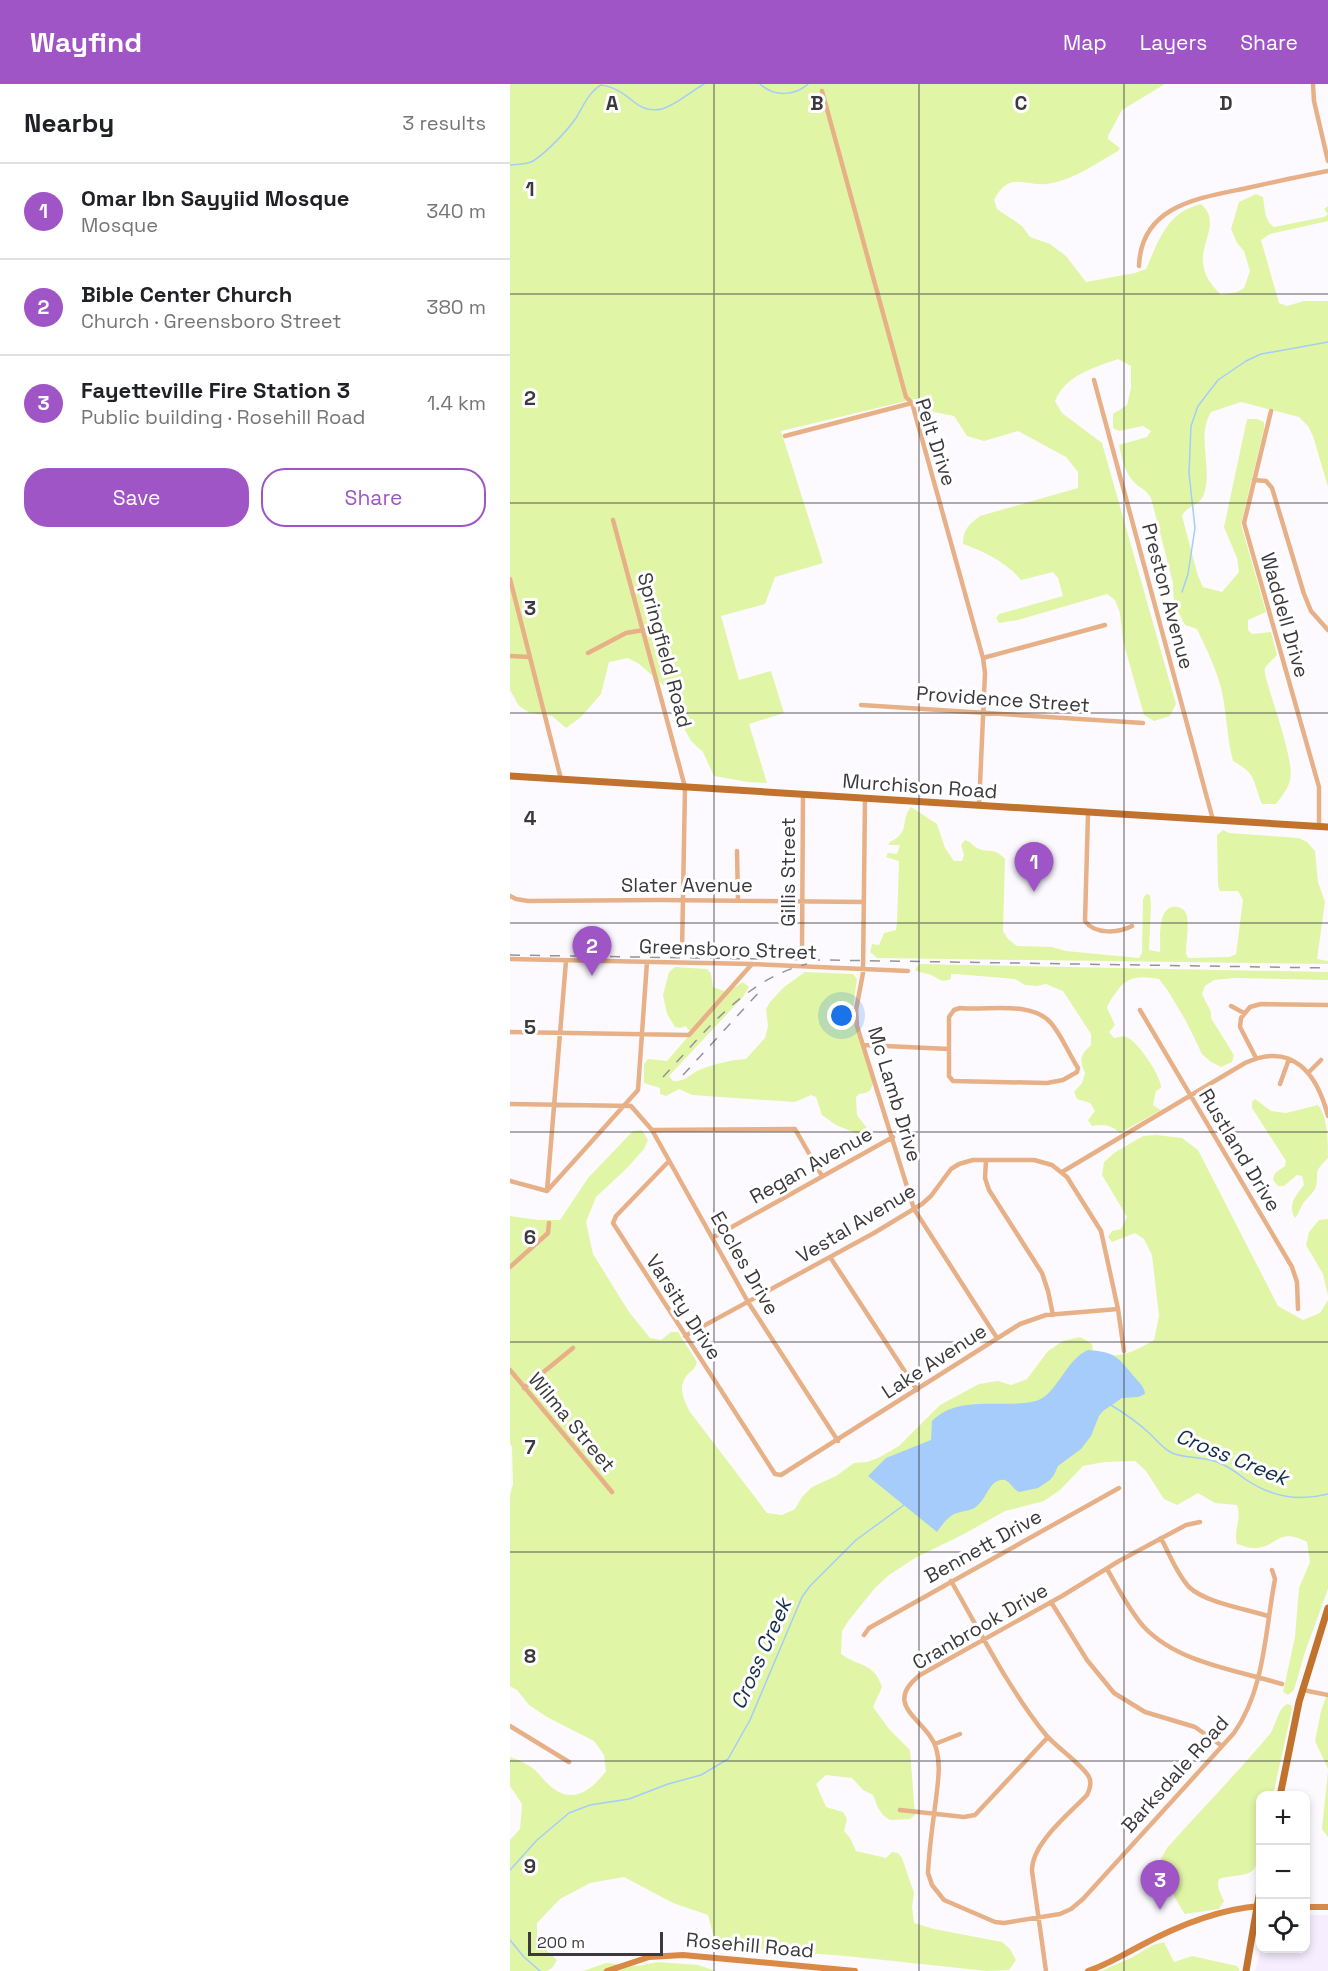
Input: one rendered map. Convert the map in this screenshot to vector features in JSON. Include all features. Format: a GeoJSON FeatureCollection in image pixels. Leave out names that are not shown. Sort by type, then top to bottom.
{"type":"FeatureCollection","features":[{"type":"Feature","properties":{"kind":"main road","name":"Murchison Road"},"geometry":{"type":"LineString","coordinates":[[510,776],[1328,827]]}},
{"type":"Feature","properties":{"kind":"main road"},"geometry":{"type":"LineString","coordinates":[[1281,1791],[1303,1690],[1328,1608]]}},
{"type":"Feature","properties":{"kind":"main road"},"geometry":{"type":"LineString","coordinates":[[1310,1906],[1328,1907]]}},
{"type":"Feature","properties":{"kind":"main road"},"geometry":{"type":"LineString","coordinates":[[1088,1971],[1198,1920],[1256,1907]]}},
{"type":"Feature","properties":{"kind":"main road"},"geometry":{"type":"LineString","coordinates":[[1246,1971],[1256,1921]]}},
{"type":"Feature","properties":{"kind":"main road","name":"Rosehill Road"},"geometry":{"type":"LineString","coordinates":[[607,1971],[650,1957],[683,1954],[855,1971]]}},
{"type":"Feature","properties":{"kind":"street"},"geometry":{"type":"LineString","coordinates":[[1313,84],[1314,101],[1328,161]]}},
{"type":"Feature","properties":{"kind":"street","name":"Pelt Drive"},"geometry":{"type":"LineString","coordinates":[[822,91],[906,397],[912,403],[983,658],[985,673],[979,806]]}},
{"type":"Feature","properties":{"kind":"street"},"geometry":{"type":"LineString","coordinates":[[1139,266],[1141,247],[1149,229],[1174,208],[1205,196],[1328,171]]}},
{"type":"Feature","properties":{"kind":"street","name":"Preston Avenue"},"geometry":{"type":"LineString","coordinates":[[1094,380],[1213,820]]}},
{"type":"Feature","properties":{"kind":"street"},"geometry":{"type":"LineString","coordinates":[[785,436],[912,403]]}},
{"type":"Feature","properties":{"kind":"street","name":"Waddell Drive"},"geometry":{"type":"LineString","coordinates":[[1271,411],[1244,523],[1319,787],[1319,827]]}},
{"type":"Feature","properties":{"kind":"street"},"geometry":{"type":"LineString","coordinates":[[1254,480],[1266,481],[1272,488],[1304,594],[1311,611],[1328,630]]}},
{"type":"Feature","properties":{"kind":"street","name":"Springfield Road"},"geometry":{"type":"LineString","coordinates":[[613,520],[685,787],[681,952]]}},
{"type":"Feature","properties":{"kind":"street"},"geometry":{"type":"LineString","coordinates":[[510,579],[561,779]]}},
{"type":"Feature","properties":{"kind":"street"},"geometry":{"type":"LineString","coordinates":[[983,658],[1106,625]]}},
{"type":"Feature","properties":{"kind":"street"},"geometry":{"type":"LineString","coordinates":[[588,654],[626,633],[644,630]]}},
{"type":"Feature","properties":{"kind":"street"},"geometry":{"type":"LineString","coordinates":[[510,656],[530,657]]}},
{"type":"Feature","properties":{"kind":"street","name":"Providence Street"},"geometry":{"type":"LineString","coordinates":[[861,705],[1143,723]]}},
{"type":"Feature","properties":{"kind":"street","name":"Gillis Street"},"geometry":{"type":"LineString","coordinates":[[802,949],[803,795]]}},
{"type":"Feature","properties":{"kind":"street","name":"Mc Lamb Drive"},"geometry":{"type":"LineString","coordinates":[[865,799],[863,969],[855,1010],[857,1026],[914,1209],[998,1338]]}},
{"type":"Feature","properties":{"kind":"street"},"geometry":{"type":"LineString","coordinates":[[1088,813],[1085,921],[1092,928],[1101,931],[1123,930],[1132,926]]}},
{"type":"Feature","properties":{"kind":"street"},"geometry":{"type":"LineString","coordinates":[[737,850],[738,900]]}},
{"type":"Feature","properties":{"kind":"street","name":"Slater Avenue"},"geometry":{"type":"LineString","coordinates":[[511,897],[528,902],[682,900],[864,902]]}},
{"type":"Feature","properties":{"kind":"street","name":"Greensboro Street"},"geometry":{"type":"LineString","coordinates":[[510,959],[753,964],[908,971]]}},
{"type":"Feature","properties":{"kind":"street"},"geometry":{"type":"LineString","coordinates":[[547,1191],[566,960]]}},
{"type":"Feature","properties":{"kind":"street"},"geometry":{"type":"LineString","coordinates":[[547,1191],[638,1090],[647,962]]}},
{"type":"Feature","properties":{"kind":"street"},"geometry":{"type":"LineString","coordinates":[[510,1032],[689,1035],[753,964]]}},
{"type":"Feature","properties":{"kind":"street"},"geometry":{"type":"LineString","coordinates":[[1256,1058],[1240,1030],[1240,1021],[1244,1013],[1252,1006],[1261,1004],[1328,1005]]}},
{"type":"Feature","properties":{"kind":"street"},"geometry":{"type":"LineString","coordinates":[[1231,1006],[1244,1013]]}},
{"type":"Feature","properties":{"kind":"street"},"geometry":{"type":"LineString","coordinates":[[960,1008],[1030,1010],[1042,1015],[1051,1023],[1078,1070],[1071,1077],[1054,1082],[956,1082],[949,1076],[949,1048],[949,1017],[954,1010],[960,1008]]}},
{"type":"Feature","properties":{"kind":"street","name":"Rustland Drive"},"geometry":{"type":"LineString","coordinates":[[1140,1010],[1292,1267],[1297,1282],[1298,1309]]}},
{"type":"Feature","properties":{"kind":"street"},"geometry":{"type":"LineString","coordinates":[[864,1045],[949,1048]]}},
{"type":"Feature","properties":{"kind":"street"},"geometry":{"type":"LineString","coordinates":[[1124,1351],[1118,1309],[1101,1231],[1069,1179],[1062,1172],[1256,1058],[1268,1056],[1289,1059],[1299,1064],[1309,1072],[1319,1088],[1328,1113]]}},
{"type":"Feature","properties":{"kind":"street"},"geometry":{"type":"LineString","coordinates":[[1280,1084],[1289,1059]]}},
{"type":"Feature","properties":{"kind":"street"},"geometry":{"type":"LineString","coordinates":[[1309,1072],[1321,1060]]}},
{"type":"Feature","properties":{"kind":"street"},"geometry":{"type":"LineString","coordinates":[[510,1104],[625,1105]]}},
{"type":"Feature","properties":{"kind":"street","name":"Eccles Drive"},"geometry":{"type":"LineString","coordinates":[[625,1105],[631,1106],[652,1130],[748,1302],[838,1440]]}},
{"type":"Feature","properties":{"kind":"street"},"geometry":{"type":"LineString","coordinates":[[652,1130],[795,1129],[822,1176]]}},
{"type":"Feature","properties":{"kind":"street","name":"Regan Avenue"},"geometry":{"type":"LineString","coordinates":[[712,1238],[893,1137]]}},
{"type":"Feature","properties":{"kind":"street","name":"Vestal Avenue"},"geometry":{"type":"LineString","coordinates":[[685,1336],[914,1209],[931,1196],[956,1165],[967,1160],[1040,1161],[1062,1172]]}},
{"type":"Feature","properties":{"kind":"street"},"geometry":{"type":"LineString","coordinates":[[986,1160],[985,1178],[989,1190],[1042,1273],[1053,1314]]}},
{"type":"Feature","properties":{"kind":"street","name":"Varsity Drive"},"geometry":{"type":"LineString","coordinates":[[669,1161],[616,1216],[613,1223],[769,1468],[778,1475]]}},
{"type":"Feature","properties":{"kind":"street"},"geometry":{"type":"LineString","coordinates":[[510,1182],[547,1191]]}},
{"type":"Feature","properties":{"kind":"street"},"geometry":{"type":"LineString","coordinates":[[510,1267],[548,1233],[549,1223]]}},
{"type":"Feature","properties":{"kind":"street"},"geometry":{"type":"LineString","coordinates":[[830,1257],[917,1390]]}},
{"type":"Feature","properties":{"kind":"street","name":"Lake Avenue"},"geometry":{"type":"LineString","coordinates":[[778,1475],[838,1440],[1028,1320],[1053,1314],[1118,1309]]}},
{"type":"Feature","properties":{"kind":"street"},"geometry":{"type":"LineString","coordinates":[[524,1388],[573,1348]]}},
{"type":"Feature","properties":{"kind":"street","name":"Wilma Street"},"geometry":{"type":"LineString","coordinates":[[510,1370],[612,1492]]}},
{"type":"Feature","properties":{"kind":"street","name":"Bennett Drive"},"geometry":{"type":"LineString","coordinates":[[864,1635],[869,1628],[1119,1488]]}},
{"type":"Feature","properties":{"kind":"street","name":"Cranbrook Drive"},"geometry":{"type":"LineString","coordinates":[[935,1744],[906,1709],[905,1697],[909,1686],[920,1675],[1161,1538],[1186,1525],[1200,1522]]}},
{"type":"Feature","properties":{"kind":"street"},"geometry":{"type":"LineString","coordinates":[[1161,1538],[1184,1580],[1197,1593],[1268,1616]]}},
{"type":"Feature","properties":{"kind":"street"},"geometry":{"type":"LineString","coordinates":[[1107,1569],[1135,1616],[1152,1635],[1166,1646],[1182,1655],[1282,1684]]}},
{"type":"Feature","properties":{"kind":"street","name":"Barksdale Road"},"geometry":{"type":"LineString","coordinates":[[1039,1918],[1060,1914],[1071,1909],[1083,1899],[1234,1733],[1247,1712],[1259,1677],[1275,1579],[1272,1570]]}},
{"type":"Feature","properties":{"kind":"street"},"geometry":{"type":"LineString","coordinates":[[951,1581],[1011,1688],[1048,1737],[1086,1772],[1090,1780],[1087,1795],[1035,1853],[1032,1871],[1046,1971]]}},
{"type":"Feature","properties":{"kind":"street"},"geometry":{"type":"LineString","coordinates":[[1051,1602],[1080,1651],[1114,1693],[1146,1712],[1195,1727],[1222,1746]]}},
{"type":"Feature","properties":{"kind":"street"},"geometry":{"type":"LineString","coordinates":[[1303,1690],[1328,1695]]}},
{"type":"Feature","properties":{"kind":"street"},"geometry":{"type":"LineString","coordinates":[[510,1726],[568,1762]]}},
{"type":"Feature","properties":{"kind":"street"},"geometry":{"type":"LineString","coordinates":[[960,1734],[935,1744],[939,1770],[928,1873],[932,1885],[944,1900],[995,1922],[1039,1918]]}},
{"type":"Feature","properties":{"kind":"street"},"geometry":{"type":"LineString","coordinates":[[900,1810],[967,1817],[978,1813],[1048,1737]]}},
{"type":"Feature","properties":{"kind":"shaded area"},"geometry":{"type":"Polygon","coordinates":[[[1310,1915],[1328,1915],[1328,1971],[1255,1971],[1260,1953],[1310,1953],[1310,1915]]]}},
{"type":"Feature","properties":{"kind":"green space"},"geometry":{"type":"Polygon","coordinates":[[[510,84],[1165,84],[1122,110],[1108,136],[1108,139],[1120,148],[1118,151],[1084,171],[1057,182],[1010,183],[1002,188],[994,200],[997,209],[1022,226],[1030,237],[1050,244],[1066,256],[1086,282],[1146,269],[1160,238],[1172,220],[1189,208],[1201,204],[1207,211],[1210,225],[1203,254],[1205,272],[1221,295],[1237,292],[1244,288],[1250,271],[1244,251],[1237,243],[1231,229],[1239,202],[1256,194],[1263,197],[1267,218],[1274,227],[1324,217],[1328,214],[1328,221],[1270,234],[1261,240],[1279,303],[1287,306],[1304,301],[1328,301],[1328,487],[1313,436],[1308,426],[1299,417],[1241,402],[1211,412],[1205,432],[1207,473],[1204,494],[1200,501],[1182,516],[1203,587],[1222,592],[1239,572],[1237,558],[1224,527],[1247,419],[1264,422],[1241,524],[1266,612],[1248,620],[1248,630],[1252,634],[1271,632],[1277,655],[1266,666],[1265,674],[1284,736],[1290,780],[1276,804],[1262,804],[1250,774],[1233,761],[1222,691],[1215,668],[1197,629],[1185,625],[1174,604],[1173,583],[1151,498],[1133,481],[1125,469],[1119,445],[1147,437],[1151,431],[1143,426],[1119,431],[1113,428],[1113,414],[1127,405],[1131,388],[1131,366],[1118,359],[1090,369],[1073,379],[1060,392],[1055,401],[1062,413],[1102,443],[1176,704],[1170,716],[1154,721],[1144,715],[1123,641],[1120,613],[1115,600],[1107,594],[1018,620],[999,623],[996,618],[999,614],[1063,596],[1058,578],[1053,572],[1021,580],[995,558],[963,544],[967,528],[980,516],[1078,488],[1078,472],[1066,457],[1018,431],[984,441],[967,436],[954,416],[934,412],[915,399],[781,431],[823,563],[775,577],[765,604],[721,616],[739,680],[771,671],[784,713],[749,724],[767,783],[714,776],[703,752],[691,741],[677,715],[670,691],[639,664],[628,658],[609,662],[601,694],[581,717],[566,728],[552,716],[530,713],[519,706],[510,690],[510,84]]]}},
{"type":"Feature","properties":{"kind":"green space"},"geometry":{"type":"Polygon","coordinates":[[[911,807],[937,824],[945,848],[954,861],[962,861],[964,855],[961,845],[965,840],[981,850],[994,851],[1005,859],[1003,931],[1008,939],[1017,946],[1052,947],[1066,951],[1139,958],[1142,953],[1143,899],[1146,894],[1150,895],[1151,905],[1149,950],[1160,952],[1163,916],[1171,907],[1178,907],[1184,910],[1187,916],[1186,954],[1188,958],[1230,957],[1236,954],[1243,900],[1238,891],[1220,891],[1218,886],[1217,835],[1223,830],[1229,833],[1299,838],[1307,842],[1315,851],[1318,882],[1325,902],[1317,959],[1328,961],[1328,964],[877,958],[870,952],[872,944],[879,945],[884,933],[896,930],[897,923],[899,861],[886,857],[888,853],[897,854],[900,845],[888,845],[901,834],[911,807]]]}},
{"type":"Feature","properties":{"kind":"green space"},"geometry":{"type":"Polygon","coordinates":[[[919,964],[1328,972],[1328,980],[1235,978],[1214,980],[1205,986],[1202,994],[1211,1012],[1211,1018],[1234,1055],[1232,1062],[1221,1067],[1202,1054],[1186,1021],[1159,979],[1141,977],[1130,979],[1117,991],[1107,1008],[1115,1025],[1109,1032],[1114,1038],[1121,1036],[1128,1038],[1149,1060],[1158,1076],[1161,1088],[1156,1091],[1153,1105],[1161,1110],[1120,1133],[1107,1126],[1092,1126],[1088,1120],[1095,1111],[1090,1103],[1077,1099],[1074,1092],[1082,1083],[1085,1073],[1082,1058],[1091,1045],[1091,1034],[1063,991],[1046,984],[1025,985],[1015,979],[951,974],[951,979],[942,981],[915,970],[919,964]]]}},
{"type":"Feature","properties":{"kind":"green space"},"geometry":{"type":"Polygon","coordinates":[[[675,967],[707,969],[711,974],[713,987],[727,992],[743,982],[749,987],[743,997],[669,1076],[673,1081],[684,1079],[710,1066],[746,1059],[765,1038],[768,1026],[766,1009],[770,1002],[784,987],[805,972],[853,974],[857,979],[853,1018],[873,1083],[868,1092],[856,1097],[857,1115],[867,1128],[866,1137],[863,1138],[836,1125],[822,1115],[816,1097],[811,1095],[795,1102],[692,1095],[679,1089],[666,1096],[660,1094],[660,1088],[644,1083],[644,1064],[648,1059],[667,1061],[694,1030],[688,1030],[686,1026],[675,1027],[667,1014],[663,995],[669,972],[675,967]]]}},
{"type":"Feature","properties":{"kind":"green space"},"geometry":{"type":"Polygon","coordinates":[[[1255,1099],[1271,1111],[1286,1113],[1318,1105],[1324,1116],[1328,1158],[1318,1171],[1315,1189],[1295,1218],[1292,1204],[1304,1185],[1302,1176],[1297,1175],[1284,1186],[1278,1186],[1273,1180],[1275,1173],[1285,1166],[1286,1161],[1252,1108],[1252,1102],[1255,1099]]]}},
{"type":"Feature","properties":{"kind":"green space"},"geometry":{"type":"Polygon","coordinates":[[[642,1130],[648,1140],[644,1149],[596,1197],[586,1222],[593,1254],[629,1312],[650,1338],[661,1340],[671,1332],[678,1332],[697,1362],[685,1378],[682,1387],[688,1408],[767,1513],[782,1515],[795,1509],[812,1487],[836,1476],[854,1463],[878,1458],[899,1446],[940,1405],[979,1384],[998,1381],[1011,1385],[1027,1379],[1048,1351],[1063,1341],[1080,1337],[1092,1344],[1093,1353],[1110,1356],[1125,1354],[1154,1340],[1159,1316],[1152,1255],[1144,1239],[1135,1233],[1112,1242],[1108,1237],[1112,1231],[1121,1229],[1127,1217],[1102,1175],[1104,1162],[1114,1153],[1143,1136],[1182,1138],[1198,1150],[1278,1306],[1303,1320],[1320,1313],[1328,1300],[1328,1589],[1294,1690],[1288,1695],[1283,1692],[1295,1637],[1299,1588],[1310,1562],[1307,1542],[1289,1536],[1261,1547],[1250,1548],[1237,1544],[1239,1516],[1237,1505],[1215,1503],[1198,1493],[1177,1505],[1164,1499],[1146,1471],[1135,1461],[1104,1462],[1083,1466],[1060,1490],[1044,1501],[1005,1511],[915,1558],[889,1575],[875,1588],[842,1631],[841,1654],[875,1673],[882,1687],[873,1707],[889,1729],[910,1750],[915,1815],[910,1819],[890,1820],[878,1808],[873,1795],[863,1790],[852,1778],[826,1775],[816,1784],[826,1807],[843,1812],[847,1819],[844,1831],[856,1851],[886,1858],[892,1852],[898,1853],[902,1858],[914,1893],[912,1907],[914,1923],[1002,1942],[1010,1949],[1016,1960],[1009,1970],[987,1971],[846,1956],[723,1947],[713,1934],[708,1915],[673,1903],[624,1877],[590,1883],[560,1899],[537,1923],[537,1941],[557,1960],[552,1968],[547,1971],[510,1971],[510,1840],[520,1829],[522,1804],[510,1786],[510,1757],[533,1769],[556,1791],[565,1794],[580,1794],[593,1785],[606,1771],[604,1755],[594,1741],[547,1717],[529,1705],[517,1690],[510,1686],[510,1495],[513,1484],[510,1443],[510,1216],[560,1220],[588,1178],[633,1131],[642,1130]]]}},
{"type":"Feature","properties":{"kind":"green space"},"geometry":{"type":"Polygon","coordinates":[[[1328,1219],[1328,1296],[1323,1274],[1306,1245],[1309,1232],[1319,1220],[1328,1219]]]}},
{"type":"Feature","properties":{"kind":"green space"},"geometry":{"type":"Polygon","coordinates":[[[1328,1691],[1328,1769],[1315,1741],[1328,1691]]]}},
{"type":"Feature","properties":{"kind":"green space"},"geometry":{"type":"Polygon","coordinates":[[[1287,1704],[1291,1705],[1292,1709],[1274,1791],[1256,1791],[1256,1866],[1249,1873],[1219,1879],[1218,1887],[1224,1901],[1219,1909],[1185,1914],[1166,1880],[1160,1861],[1167,1848],[1269,1735],[1283,1707],[1287,1704]]]}},
{"type":"Feature","properties":{"kind":"green space"},"geometry":{"type":"Polygon","coordinates":[[[1328,1771],[1328,1837],[1322,1829],[1328,1771]]]}},
{"type":"Feature","properties":{"kind":"green space"},"geometry":{"type":"Polygon","coordinates":[[[1164,1942],[1174,1962],[1192,1956],[1237,1966],[1239,1971],[1101,1971],[1153,1945],[1164,1942]]]}},
{"type":"Feature","properties":{"kind":"green space"},"geometry":{"type":"Polygon","coordinates":[[[658,1962],[698,1965],[716,1971],[583,1971],[606,1963],[637,1966],[658,1962]]]}},
{"type":"Feature","properties":{"kind":"water"},"geometry":{"type":"Polygon","coordinates":[[[1088,1350],[1104,1352],[1118,1359],[1142,1386],[1145,1394],[1122,1398],[1103,1411],[1091,1436],[1081,1449],[1058,1466],[1050,1480],[1038,1488],[1019,1492],[1004,1480],[997,1481],[977,1506],[951,1516],[937,1532],[868,1476],[886,1458],[931,1440],[932,1421],[943,1413],[968,1405],[1023,1403],[1036,1401],[1043,1397],[1056,1385],[1073,1361],[1088,1350]]]}},
{"type":"Feature","properties":{"kind":"waterway"},"geometry":{"type":"LineString","coordinates":[[510,165],[525,164],[544,153],[567,129],[590,95],[601,85],[615,89],[644,108],[653,110],[670,106],[704,84]]}},
{"type":"Feature","properties":{"kind":"waterway"},"geometry":{"type":"LineString","coordinates":[[760,84],[778,93],[791,93],[808,84]]}},
{"type":"Feature","properties":{"kind":"waterway"},"geometry":{"type":"LineString","coordinates":[[1182,592],[1188,574],[1195,528],[1189,473],[1191,426],[1198,406],[1218,380],[1246,361],[1261,354],[1328,342]]}},
{"type":"Feature","properties":{"kind":"waterway","name":"Cross Creek"},"geometry":{"type":"LineString","coordinates":[[1111,1405],[1139,1424],[1172,1453],[1225,1465],[1264,1490],[1285,1496],[1306,1497],[1328,1494]]}},
{"type":"Feature","properties":{"kind":"waterway","name":"Cross Creek"},"geometry":{"type":"LineString","coordinates":[[510,1870],[537,1840],[569,1813],[590,1805],[629,1799],[668,1784],[701,1775],[728,1759],[750,1720],[802,1597],[856,1540],[904,1505]]}},
{"type":"Feature","properties":{"kind":"waterway"},"geometry":{"type":"LineString","coordinates":[[510,1940],[540,1971]]}},
{"type":"Feature","properties":{"kind":"railway"},"geometry":{"type":"LineString","coordinates":[[510,955],[1328,968]]}},
{"type":"Feature","properties":{"kind":"railway"},"geometry":{"type":"LineString","coordinates":[[663,1077],[711,1025],[745,994],[785,971],[807,964]]}},
{"type":"Feature","properties":{"kind":"railway"},"geometry":{"type":"LineString","coordinates":[[683,1075],[762,989]]}},
{"type":"Feature","properties":{"kind":"place","name":"Omar Ibn Sayyiid Mosque"},"geometry":{"type":"Point","coordinates":[1034,892]}},
{"type":"Feature","properties":{"kind":"place","name":"Bible Center Church"},"geometry":{"type":"Point","coordinates":[592,976]}},
{"type":"Feature","properties":{"kind":"place","name":"Fayetteville Fire Station 3"},"geometry":{"type":"Point","coordinates":[1160,1910]}}]}
